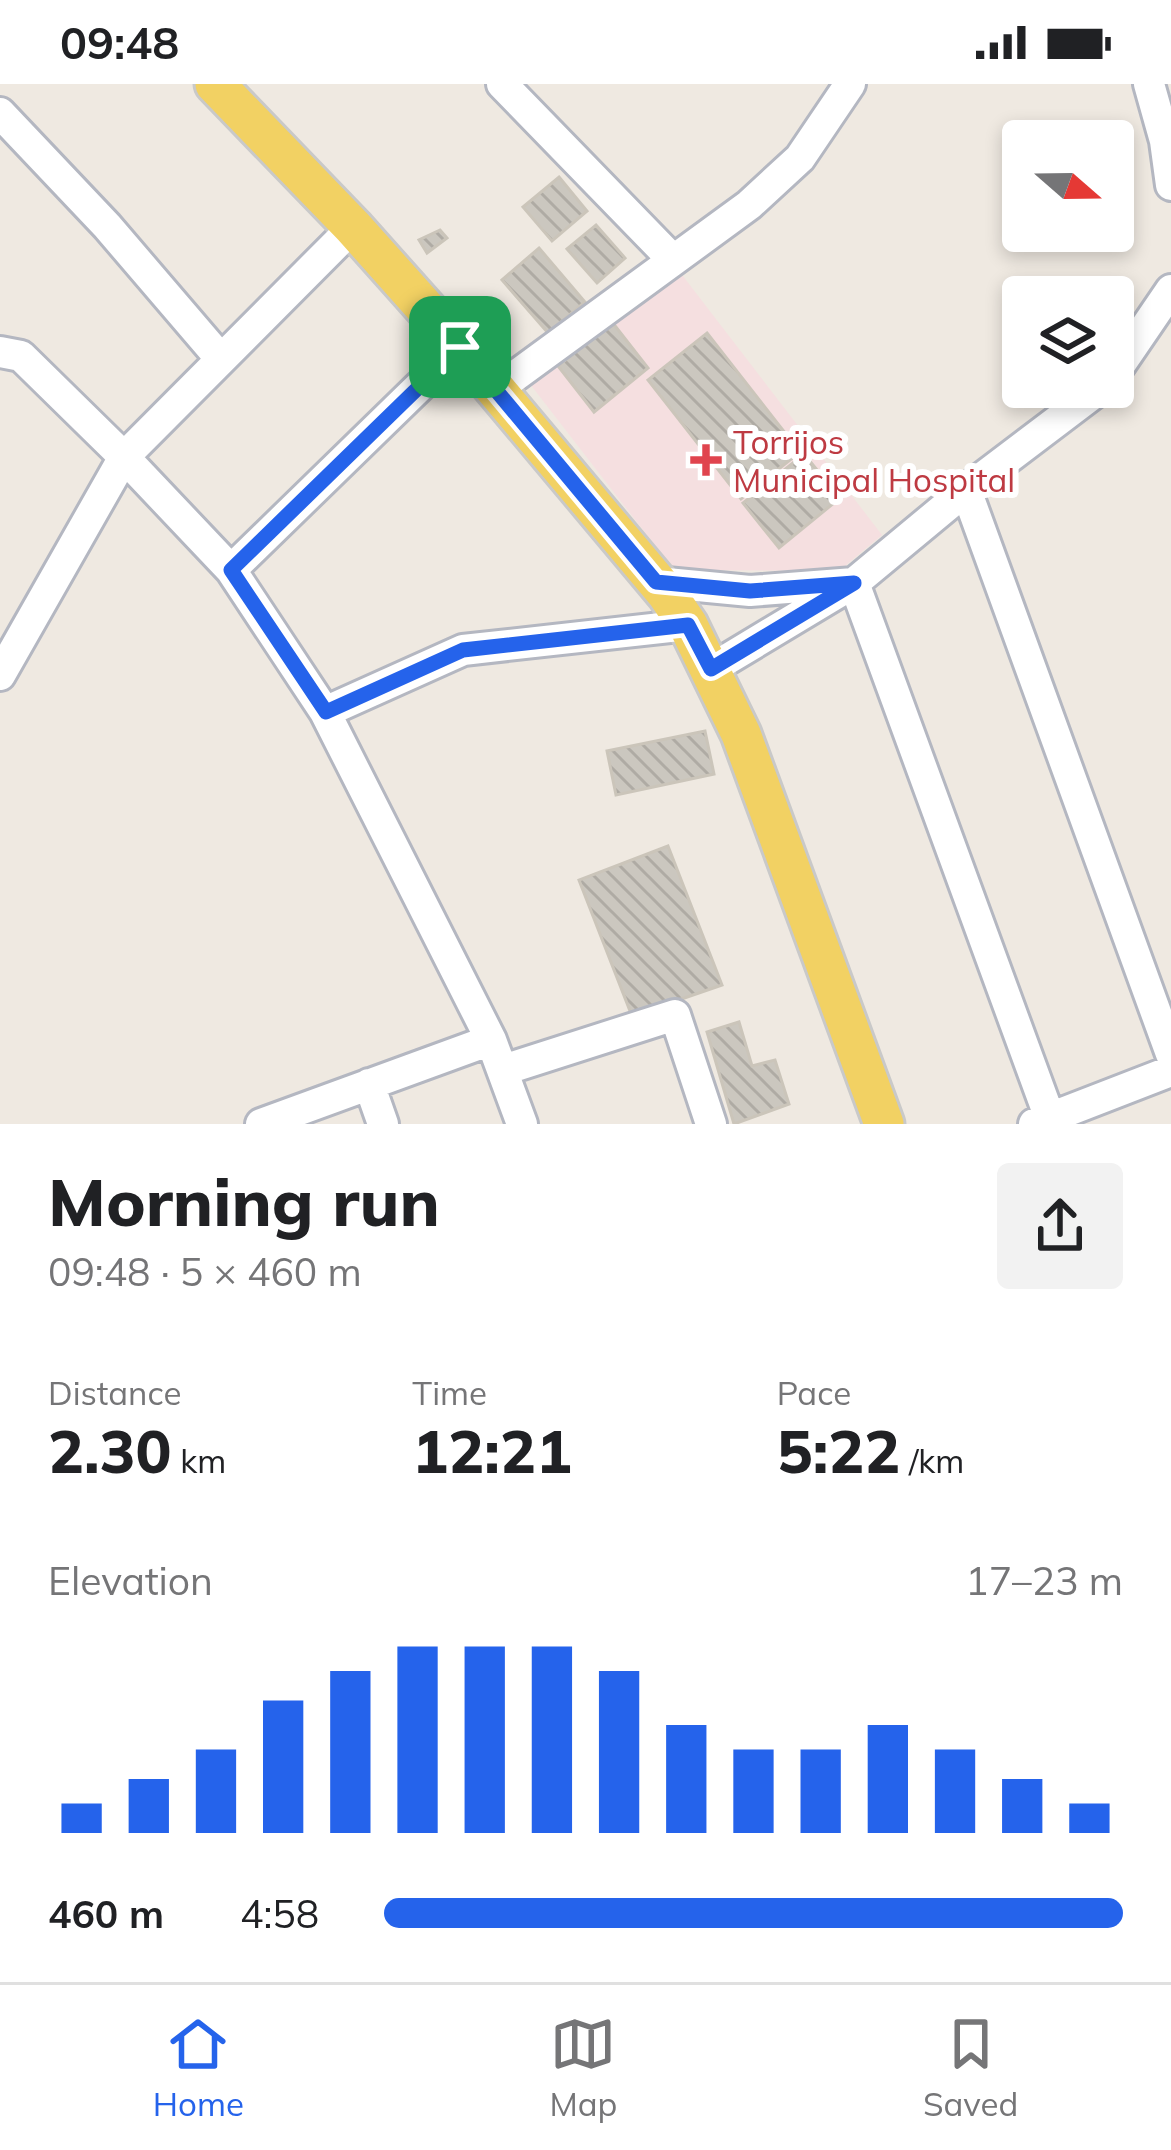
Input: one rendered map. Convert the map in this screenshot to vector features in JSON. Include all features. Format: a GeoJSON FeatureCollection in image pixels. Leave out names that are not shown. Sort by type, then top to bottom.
{"type":"FeatureCollection","features":[{"type":"Feature","properties":{"kind":"main road"},"geometry":{"type":"LineString","coordinates":[[215,84],[460,347],[688,625],[741,734],[884,1124]]}},
{"type":"Feature","properties":{"kind":"street"},"geometry":{"type":"LineString","coordinates":[[502,84],[673,260]]}},
{"type":"Feature","properties":{"kind":"street"},"geometry":{"type":"LineString","coordinates":[[496,390],[749,205],[800,158],[850,84]]}},
{"type":"Feature","properties":{"kind":"street"},"geometry":{"type":"LineString","coordinates":[[1149,84],[1171,185]]}},
{"type":"Feature","properties":{"kind":"street"},"geometry":{"type":"LineString","coordinates":[[0,113],[107,226],[220,358]]}},
{"type":"Feature","properties":{"kind":"street"},"geometry":{"type":"LineString","coordinates":[[0,675],[124,457],[352,227]]}},
{"type":"Feature","properties":{"kind":"street"},"geometry":{"type":"LineString","coordinates":[[1134,345],[1171,290]]}},
{"type":"Feature","properties":{"kind":"street"},"geometry":{"type":"LineString","coordinates":[[231,570],[460,347]]}},
{"type":"Feature","properties":{"kind":"street"},"geometry":{"type":"LineString","coordinates":[[0,352],[21,356],[231,570],[326,712],[491,1040],[522,1124]]}},
{"type":"Feature","properties":{"kind":"street"},"geometry":{"type":"LineString","coordinates":[[711,669],[854,583],[1074,408]]}},
{"type":"Feature","properties":{"kind":"street"},"geometry":{"type":"LineString","coordinates":[[966,490],[1171,1054]]}},
{"type":"Feature","properties":{"kind":"street"},"geometry":{"type":"LineString","coordinates":[[656,582],[750,591],[854,583]]}},
{"type":"Feature","properties":{"kind":"street"},"geometry":{"type":"LineString","coordinates":[[854,583],[1046,1122],[1171,1070]]}},
{"type":"Feature","properties":{"kind":"street"},"geometry":{"type":"LineString","coordinates":[[326,712],[463,650],[688,625]]}},
{"type":"Feature","properties":{"kind":"street"},"geometry":{"type":"LineString","coordinates":[[503,1070],[675,1015],[711,1124]]}},
{"type":"Feature","properties":{"kind":"street"},"geometry":{"type":"LineString","coordinates":[[261,1124],[491,1040]]}},
{"type":"Feature","properties":{"kind":"street"},"geometry":{"type":"LineString","coordinates":[[370,1084],[383,1124]]}},
{"type":"Feature","properties":{"kind":"shaded area","name":"Torrijos Municipal Hospital"},"geometry":{"type":"Polygon","coordinates":[[[676,267],[882,535],[839,571],[674,570],[530,384],[676,267]]]}},
{"type":"Feature","properties":{"kind":"building"},"geometry":{"type":"Polygon","coordinates":[[[559,177],[587,211],[552,241],[523,207],[559,177]]]}},
{"type":"Feature","properties":{"kind":"building"},"geometry":{"type":"Polygon","coordinates":[[[596,225],[625,258],[597,283],[567,249],[596,225]]]}},
{"type":"Feature","properties":{"kind":"building"},"geometry":{"type":"Polygon","coordinates":[[[440,230],[447,238],[427,253],[419,240],[440,230]]]}},
{"type":"Feature","properties":{"kind":"building"},"geometry":{"type":"Polygon","coordinates":[[[539,248],[585,302],[548,333],[502,280],[539,248]]]}},
{"type":"Feature","properties":{"kind":"building"},"geometry":{"type":"Polygon","coordinates":[[[612,322],[648,368],[594,412],[558,366],[612,322]]]}},
{"type":"Feature","properties":{"kind":"building"},"geometry":{"type":"Polygon","coordinates":[[[707,333],[800,452],[741,499],[648,380],[707,333]]]}},
{"type":"Feature","properties":{"kind":"building"},"geometry":{"type":"Polygon","coordinates":[[[804,454],[840,498],[779,548],[743,503],[804,454]]]}},
{"type":"Feature","properties":{"kind":"building"},"geometry":{"type":"Polygon","coordinates":[[[705,731],[714,774],[616,795],[607,751],[705,731]]]}},
{"type":"Feature","properties":{"kind":"building"},"geometry":{"type":"Polygon","coordinates":[[[668,846],[722,985],[632,1016],[579,880],[668,846]]]}},
{"type":"Feature","properties":{"kind":"building"},"geometry":{"type":"Polygon","coordinates":[[[739,1022],[752,1066],[775,1060],[789,1104],[734,1124],[707,1032],[739,1022]]]}},
{"type":"Feature","properties":{"kind":"place","name":"Torrijos Municipal Hospital"},"geometry":{"type":"Point","coordinates":[706,460]}},
{"type":"Feature","properties":{"kind":"route"},"geometry":{"type":"LineString","coordinates":[[460,347],[656,582],[750,591],[854,583],[711,669],[688,625],[463,650],[326,712],[231,570],[460,347]]}}]}
